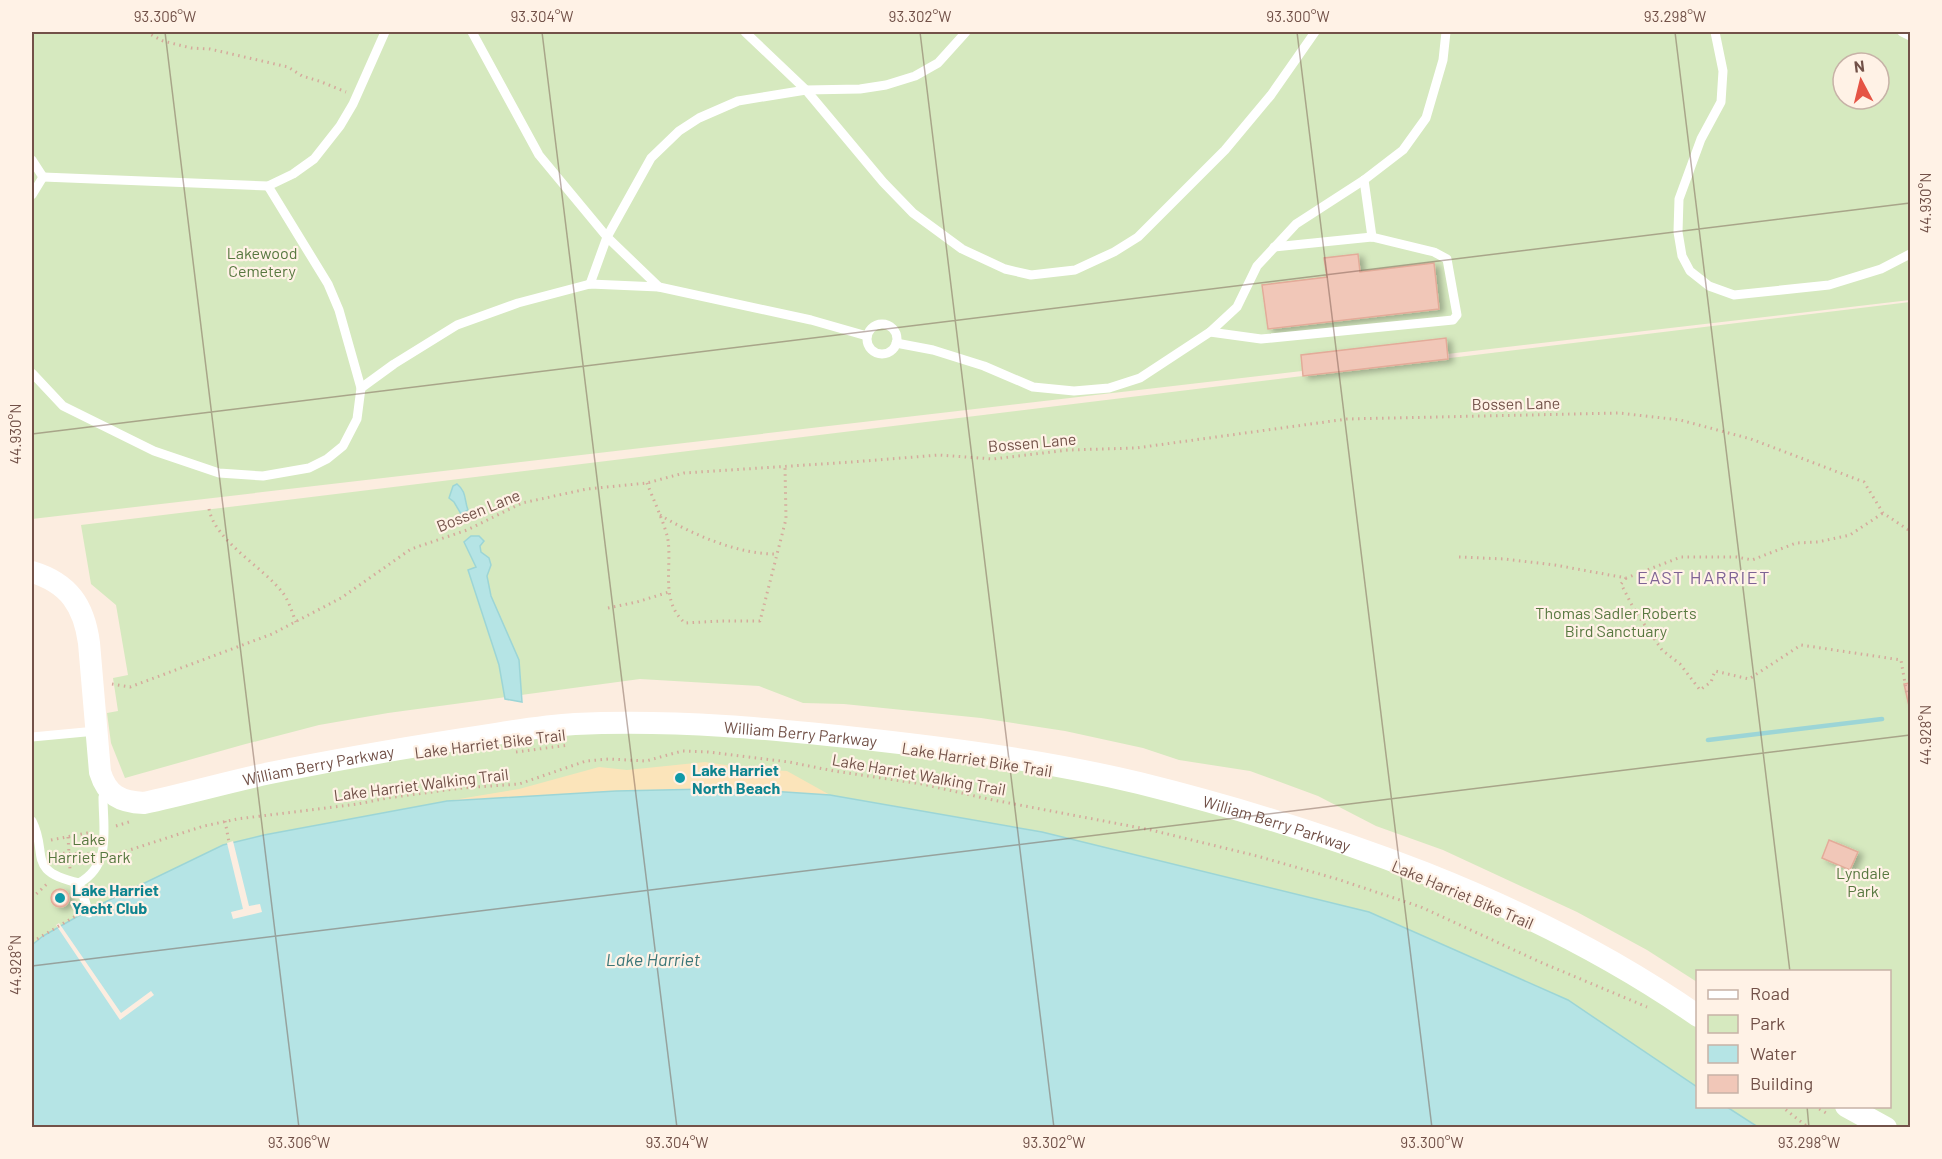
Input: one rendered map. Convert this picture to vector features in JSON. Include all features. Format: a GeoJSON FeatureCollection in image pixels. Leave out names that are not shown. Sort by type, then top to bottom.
{"type":"FeatureCollection","features":[{"type":"Feature","properties":{"kind":"street"},"geometry":{"type":"LineString","coordinates":[[32,572],[53,582],[70,594],[80,606],[87,624],[100,772],[108,790]]}},
{"type":"Feature","properties":{"kind":"street","name":"William Berry Parkway"},"geometry":{"type":"LineString","coordinates":[[108,790],[129,802],[144,803],[248,778],[370,753],[571,724],[660,723],[782,729],[951,750],[1136,782],[1354,845],[1488,898],[1572,939],[1631,971],[1696,1015]]}},
{"type":"Feature","properties":{"kind":"street"},"geometry":{"type":"LineString","coordinates":[[1848,1108],[1886,1128]]}},
{"type":"Feature","properties":{"kind":"lane"},"geometry":{"type":"LineString","coordinates":[[43,177],[268,186],[293,174],[314,159],[339,126],[356,96],[385,32]]}},
{"type":"Feature","properties":{"kind":"lane"},"geometry":{"type":"LineString","coordinates":[[472,32],[539,155],[607,237],[659,287]]}},
{"type":"Feature","properties":{"kind":"lane"},"geometry":{"type":"LineString","coordinates":[[745,32],[806,90],[883,182],[913,213],[962,249],[1005,269],[1031,275],[1075,270],[1114,252],[1138,237],[1218,158],[1271,95],[1315,32]]}},
{"type":"Feature","properties":{"kind":"lane"},"geometry":{"type":"LineString","coordinates":[[590,284],[607,237],[651,158],[679,131],[699,118],[738,101],[806,90],[860,89],[886,85],[915,76],[938,63],[966,32]]}},
{"type":"Feature","properties":{"kind":"lane"},"geometry":{"type":"LineString","coordinates":[[896,343],[933,350],[984,366],[1033,387],[1074,391],[1109,387],[1140,378],[1210,332],[1237,307],[1257,266],[1296,224],[1364,180],[1403,150],[1426,118],[1443,60],[1446,32]]}},
{"type":"Feature","properties":{"kind":"lane"},"geometry":{"type":"LineString","coordinates":[[1715,32],[1723,71],[1720,102],[1701,139],[1679,199],[1678,232],[1682,256],[1690,270],[1709,286],[1734,295],[1828,285],[1881,269],[1911,254]]}},
{"type":"Feature","properties":{"kind":"lane"},"geometry":{"type":"LineString","coordinates":[[1902,32],[1911,36]]}},
{"type":"Feature","properties":{"kind":"lane"},"geometry":{"type":"LineString","coordinates":[[32,160],[43,177]]}},
{"type":"Feature","properties":{"kind":"lane"},"geometry":{"type":"LineString","coordinates":[[32,195],[43,177]]}},
{"type":"Feature","properties":{"kind":"lane"},"geometry":{"type":"LineString","coordinates":[[1364,180],[1372,237]]}},
{"type":"Feature","properties":{"kind":"lane"},"geometry":{"type":"LineString","coordinates":[[32,373],[63,406],[154,451],[219,473],[262,476],[309,468],[327,459],[343,446],[357,419],[361,388],[339,310],[328,284],[268,186]]}},
{"type":"Feature","properties":{"kind":"lane"},"geometry":{"type":"LineString","coordinates":[[1210,332],[1261,339],[1453,320],[1457,315],[1447,259],[1434,252],[1372,237],[1274,247]]}},
{"type":"Feature","properties":{"kind":"lane"},"geometry":{"type":"LineString","coordinates":[[361,388],[394,364],[457,325],[518,303],[590,284],[659,287],[811,320],[867,336]]}},
{"type":"Feature","properties":{"kind":"lane"},"geometry":{"type":"LineString","coordinates":[[885,325],[896,334],[896,343],[890,351],[880,354],[869,346],[867,336],[876,326],[885,325]]}},
{"type":"Feature","properties":{"kind":"lane"},"geometry":{"type":"LineString","coordinates":[[32,737],[96,731]]}},
{"type":"Feature","properties":{"kind":"lane"},"geometry":{"type":"LineString","coordinates":[[32,821],[36,829],[41,863],[51,873],[62,879],[79,883],[88,878],[102,855],[103,797],[108,790]]}},
{"type":"Feature","properties":{"kind":"lane"},"geometry":{"type":"LineString","coordinates":[[79,883],[89,913]]}},
{"type":"Feature","properties":{"kind":"path"},"geometry":{"type":"LineString","coordinates":[[146,32],[163,41],[191,48],[210,49],[288,67],[302,76],[356,96]]}},
{"type":"Feature","properties":{"kind":"path","name":"Bossen Lane"},"geometry":{"type":"LineString","coordinates":[[110,684],[130,687],[272,634],[341,598],[411,549],[467,530],[522,503],[587,489],[647,483],[684,473],[939,455],[993,459],[1068,450],[1136,448],[1347,419],[1619,413],[1680,420],[1751,439],[1864,482],[1883,513],[1911,531]]}},
{"type":"Feature","properties":{"kind":"path"},"geometry":{"type":"LineString","coordinates":[[647,483],[668,539],[669,592],[675,615],[685,623],[760,621],[786,519],[785,466]]}},
{"type":"Feature","properties":{"kind":"path"},"geometry":{"type":"LineString","coordinates":[[209,509],[212,521],[246,560],[267,576],[284,594],[296,622]]}},
{"type":"Feature","properties":{"kind":"path"},"geometry":{"type":"LineString","coordinates":[[1883,513],[1850,535],[1818,542],[1796,543],[1752,560],[1737,556],[1682,557],[1626,578],[1621,584],[1635,611],[1662,650],[1680,664],[1700,690],[1711,682],[1715,671],[1749,679],[1801,645],[1901,660],[1907,695]]}},
{"type":"Feature","properties":{"kind":"path"},"geometry":{"type":"LineString","coordinates":[[659,514],[679,527],[718,543],[760,555],[778,554]]}},
{"type":"Feature","properties":{"kind":"path"},"geometry":{"type":"LineString","coordinates":[[1459,557],[1514,560],[1626,578]]}},
{"type":"Feature","properties":{"kind":"path"},"geometry":{"type":"LineString","coordinates":[[608,608],[669,592]]}},
{"type":"Feature","properties":{"kind":"path","name":"Lake Harriet Bike Trail"},"geometry":{"type":"LineString","coordinates":[[512,752],[570,745]]}},
{"type":"Feature","properties":{"kind":"path","name":"Lake Harriet Walking Trail"},"geometry":{"type":"LineString","coordinates":[[108,856],[225,821],[462,788],[519,784],[586,761],[646,761],[682,751],[708,752],[789,762],[922,784],[988,799],[1129,825],[1293,865],[1421,907],[1540,962],[1651,1009]]}},
{"type":"Feature","properties":{"kind":"path"},"geometry":{"type":"LineString","coordinates":[[37,841],[103,830],[141,818]]}},
{"type":"Feature","properties":{"kind":"path"},"geometry":{"type":"LineString","coordinates":[[225,821],[229,842]]}},
{"type":"Feature","properties":{"kind":"path"},"geometry":{"type":"LineString","coordinates":[[69,837],[70,869]]}},
{"type":"Feature","properties":{"kind":"path"},"geometry":{"type":"LineString","coordinates":[[43,854],[97,854]]}},
{"type":"Feature","properties":{"kind":"path"},"geometry":{"type":"LineString","coordinates":[[32,898],[51,880],[45,877]]}},
{"type":"Feature","properties":{"kind":"path"},"geometry":{"type":"LineString","coordinates":[[32,942],[80,913],[78,904]]}},
{"type":"Feature","properties":{"kind":"path"},"geometry":{"type":"LineString","coordinates":[[1782,1108],[1809,1128]]}},
{"type":"Feature","properties":{"kind":"green space","name":"Lakewood Cemetery"},"geometry":{"type":"Polygon","coordinates":[[[32,32],[1910,32],[1910,300],[32,519],[32,32]]]}},
{"type":"Feature","properties":{"kind":"green space","name":"Thomas Sadler Roberts Bird Sanctuary"},"geometry":{"type":"Polygon","coordinates":[[[1910,302],[1910,1127],[1894,1127],[1862,1108],[1891,1108],[1891,970],[1696,970],[1696,981],[1647,950],[1577,912],[1443,850],[1376,826],[1318,796],[1250,771],[1179,760],[1143,748],[1065,731],[981,718],[844,704],[803,703],[759,686],[640,679],[388,713],[319,725],[125,778],[111,743],[107,713],[118,711],[113,678],[128,675],[116,605],[91,584],[81,525],[1910,302]]]}},
{"type":"Feature","properties":{"kind":"green space","name":"Lake Harriet Park"},"geometry":{"type":"Polygon","coordinates":[[[660,723],[1136,782],[1488,898],[1696,1015],[1696,1086],[1568,1000],[1042,832],[830,795],[616,791],[447,801],[264,835],[223,845],[102,904],[94,911],[77,917],[32,945],[32,737],[96,731],[119,798],[269,773],[660,723]]]}},
{"type":"Feature","properties":{"kind":"green space"},"geometry":{"type":"Polygon","coordinates":[[[1729,1108],[1848,1108],[1886,1127],[1758,1127],[1729,1108]]]}},
{"type":"Feature","properties":{"kind":"sand","name":"Lake Harriet North Beach"},"geometry":{"type":"Polygon","coordinates":[[[705,762],[752,769],[787,771],[830,795],[770,791],[661,790],[447,801],[519,789],[599,767],[627,770],[705,762]]]}},
{"type":"Feature","properties":{"kind":"water"},"geometry":{"type":"Polygon","coordinates":[[[457,484],[464,493],[468,510],[461,514],[449,498],[453,486],[457,484]]]}},
{"type":"Feature","properties":{"kind":"water"},"geometry":{"type":"Polygon","coordinates":[[[471,536],[479,536],[484,541],[480,546],[481,552],[489,558],[491,565],[487,576],[491,596],[519,660],[522,702],[505,699],[499,665],[468,570],[476,567],[464,542],[471,536]]]}},
{"type":"Feature","properties":{"kind":"water","name":"Lake Harriet"},"geometry":{"type":"Polygon","coordinates":[[[708,789],[830,795],[1042,832],[1369,912],[1568,1000],[1696,1086],[1696,1108],[1729,1108],[1758,1127],[32,1128],[32,945],[43,936],[80,915],[100,907],[101,904],[223,845],[264,835],[447,801],[616,791],[708,789]]]}},
{"type":"Feature","properties":{"kind":"pier"},"geometry":{"type":"Polygon","coordinates":[[[233,841],[249,906],[260,904],[262,912],[233,919],[231,912],[243,909],[227,843],[233,841]]]}},
{"type":"Feature","properties":{"kind":"pier"},"geometry":{"type":"Polygon","coordinates":[[[59,923],[121,1013],[151,991],[154,995],[120,1020],[56,925],[59,923]]]}},
{"type":"Feature","properties":{"kind":"building"},"geometry":{"type":"Polygon","coordinates":[[[1358,254],[1360,272],[1434,263],[1439,309],[1268,329],[1262,285],[1327,277],[1324,258],[1358,254]]]}},
{"type":"Feature","properties":{"kind":"building"},"geometry":{"type":"Polygon","coordinates":[[[1446,338],[1448,359],[1303,376],[1301,355],[1446,338]]]}},
{"type":"Feature","properties":{"kind":"building"},"geometry":{"type":"Polygon","coordinates":[[[1910,683],[1910,706],[1909,706],[1904,684],[1910,683]]]}},
{"type":"Feature","properties":{"kind":"building"},"geometry":{"type":"Polygon","coordinates":[[[1829,840],[1858,852],[1850,870],[1822,858],[1829,840]]]}},
{"type":"Feature","properties":{"kind":"building","name":"Lake Harriet Yacht Club"},"geometry":{"type":"Polygon","coordinates":[[[60,889],[66,892],[69,898],[66,904],[60,907],[54,904],[51,898],[54,892],[60,889]]]}},
{"type":"Feature","properties":{"kind":"waterway"},"geometry":{"type":"LineString","coordinates":[[1708,740],[1882,719]]}},
{"type":"Feature","properties":{"kind":"place","name":"Lake Harriet North Beach"},"geometry":{"type":"Point","coordinates":[680,778]}},
{"type":"Feature","properties":{"kind":"place","name":"Lake Harriet Yacht Club"},"geometry":{"type":"Point","coordinates":[60,898]}},
{"type":"Feature","properties":{"kind":"district","name":"EAST HARRIET"},"geometry":{"type":"Point","coordinates":[1704,577]}},
{"type":"Feature","properties":{"kind":"park label","name":"Lyndale Park"},"geometry":{"type":"Point","coordinates":[1863,881]}}]}
